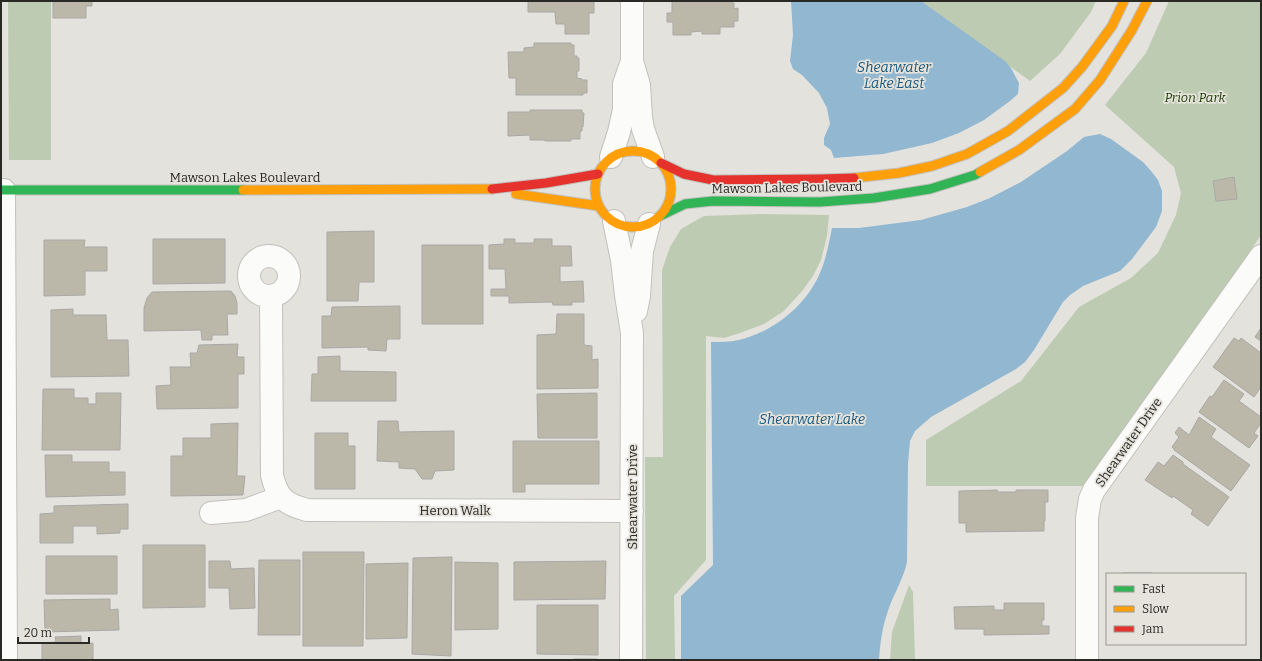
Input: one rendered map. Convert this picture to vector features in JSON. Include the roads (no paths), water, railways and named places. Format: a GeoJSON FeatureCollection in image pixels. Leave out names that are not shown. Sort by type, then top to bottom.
{"type":"FeatureCollection","features":[{"type":"Feature","properties":{"kind":"street"},"geometry":{"type":"LineString","coordinates":[[632,1],[632,61],[639,85],[643,129],[657,160],[669,175],[672,190],[669,203],[655,220],[633,228],[617,224],[606,214],[595,194],[595,182],[619,132],[624,110],[624,84],[632,61]]}},
{"type":"Feature","properties":{"kind":"street","name":"Mawson Lakes Boulevard"},"geometry":{"type":"LineString","coordinates":[[657,160],[684,174],[713,180],[821,179],[865,177],[899,173],[967,154],[1008,131],[1063,88],[1082,67],[1112,26],[1124,1]]}},
{"type":"Feature","properties":{"kind":"street","name":"Mawson Lakes Boulevard"},"geometry":{"type":"LineString","coordinates":[[655,220],[685,204],[713,200],[820,202],[874,198],[930,189],[976,176],[1019,150],[1075,109],[1100,80],[1132,30],[1146,1]]}},
{"type":"Feature","properties":{"kind":"street"},"geometry":{"type":"LineString","coordinates":[[604,166],[616,154],[630,150],[647,153],[657,160]]}},
{"type":"Feature","properties":{"kind":"street","name":"Mawson Lakes Boulevard"},"geometry":{"type":"LineString","coordinates":[[2,190],[490,189],[546,183],[604,166]]}},
{"type":"Feature","properties":{"kind":"street","name":"Mawson Lakes Boulevard"},"geometry":{"type":"LineString","coordinates":[[490,189],[606,214]]}},
{"type":"Feature","properties":{"kind":"street"},"geometry":{"type":"LineString","coordinates":[[2,190],[6,660]]}},
{"type":"Feature","properties":{"kind":"street","name":"Shearwater Drive"},"geometry":{"type":"LineString","coordinates":[[606,214],[622,260],[632,334],[631,660]]}},
{"type":"Feature","properties":{"kind":"street","name":"Shearwater Drive"},"geometry":{"type":"LineString","coordinates":[[632,334],[639,296],[642,251],[655,220]]}},
{"type":"Feature","properties":{"kind":"street","name":"Shearwater Drive"},"geometry":{"type":"LineString","coordinates":[[1087,660],[1087,518],[1088,507],[1092,494],[1099,482],[1261,256]]}},
{"type":"Feature","properties":{"kind":"street"},"geometry":{"type":"LineString","coordinates":[[210,513],[246,510],[281,497],[275,488],[272,475],[271,296]]}},
{"type":"Feature","properties":{"kind":"street","name":"Heron Walk"},"geometry":{"type":"LineString","coordinates":[[281,497],[294,507],[307,510],[632,511]]}},
{"type":"Feature","properties":{"kind":"water","name":"Shearwater Lake East"},"geometry":{"type":"Polygon","coordinates":[[[791,1],[921,1],[1005,61],[1011,68],[1019,83],[1018,94],[984,120],[959,133],[932,143],[883,154],[834,158],[831,150],[824,145],[824,138],[830,124],[827,108],[819,93],[802,75],[793,69],[790,61],[793,35],[791,1]]]}},
{"type":"Feature","properties":{"kind":"water","name":"Shearwater Lake"},"geometry":{"type":"Polygon","coordinates":[[[1100,134],[1111,139],[1143,162],[1158,180],[1162,191],[1162,211],[1156,227],[1132,259],[1120,271],[1083,286],[1063,302],[1025,362],[1016,369],[931,417],[915,431],[910,441],[908,463],[907,562],[903,576],[885,619],[879,660],[681,660],[681,596],[713,565],[711,342],[736,341],[752,336],[776,324],[797,307],[814,285],[820,273],[826,257],[832,228],[859,228],[921,220],[967,207],[990,198],[1021,182],[1067,151],[1084,137],[1100,134]]]}},
{"type":"Feature","properties":{"kind":"park label","name":"Prion Park"},"geometry":{"type":"Point","coordinates":[1195,97]}}]}
